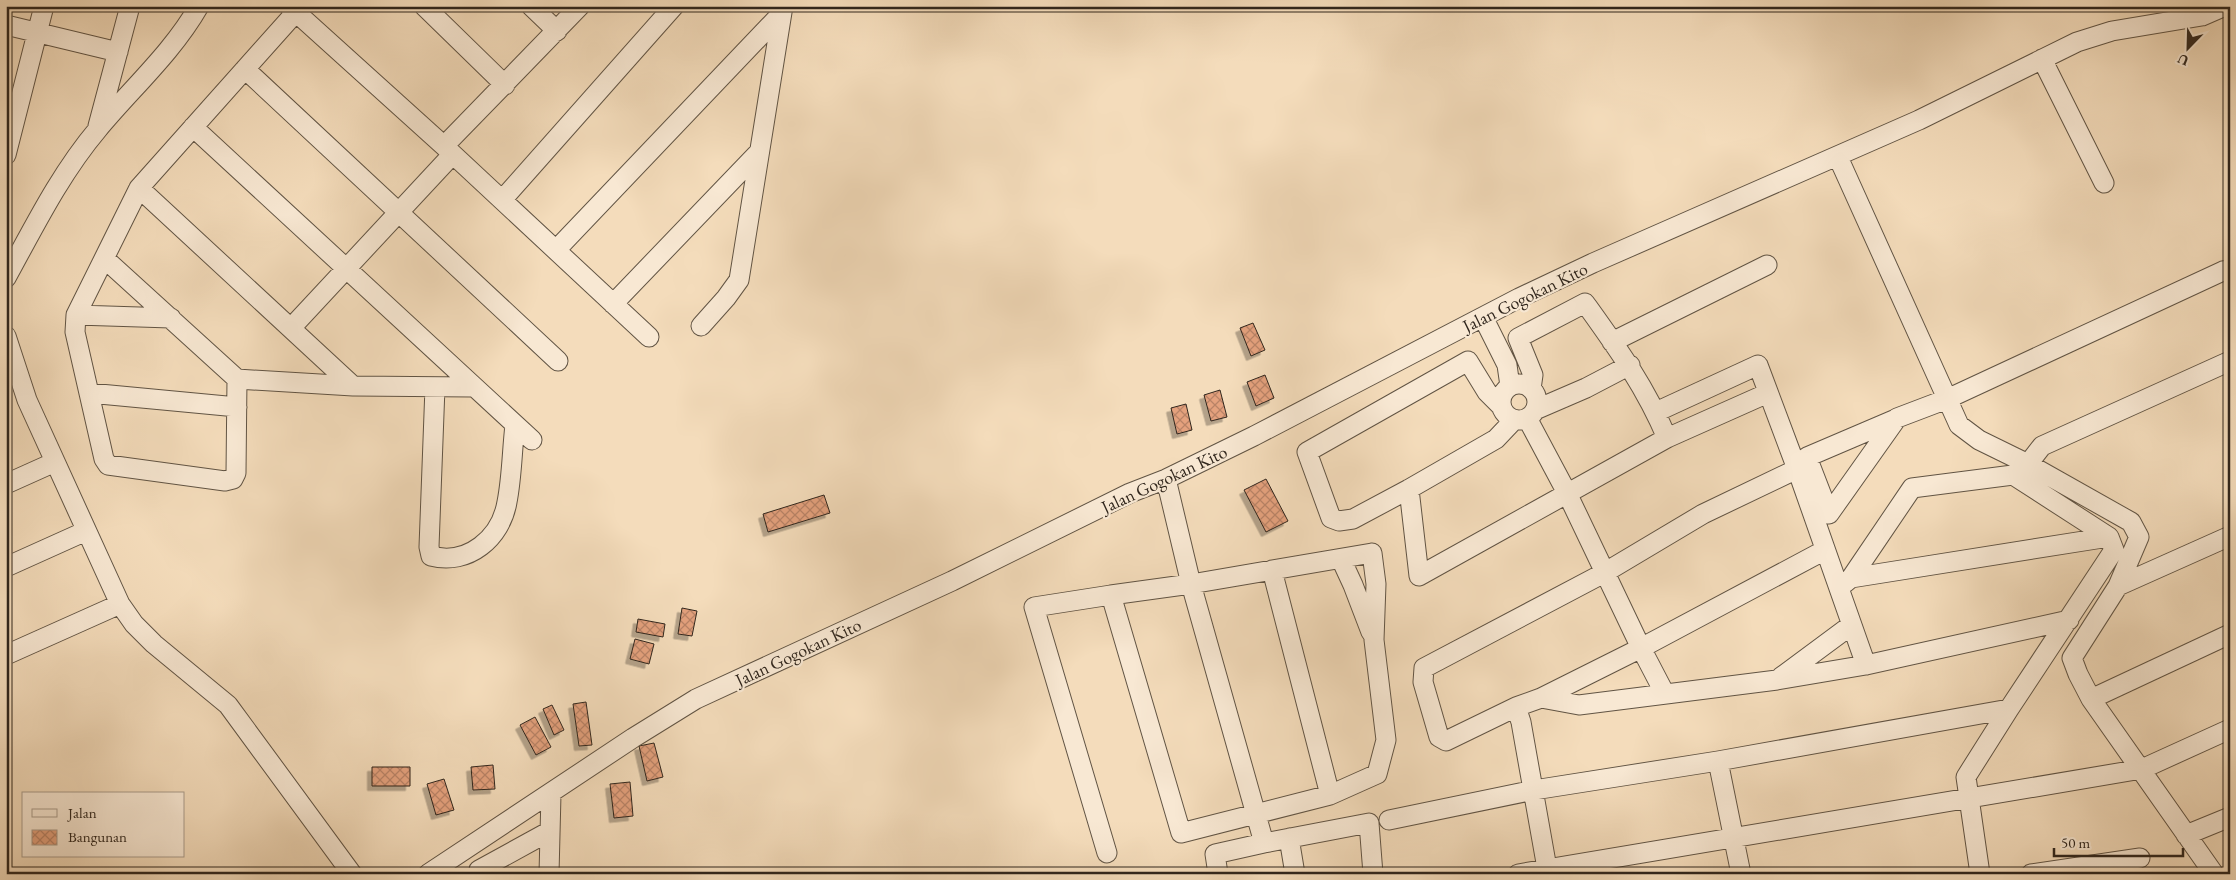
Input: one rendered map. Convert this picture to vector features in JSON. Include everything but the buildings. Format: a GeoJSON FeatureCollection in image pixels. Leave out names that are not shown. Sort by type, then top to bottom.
{"type":"FeatureCollection","features":[{"type":"Feature","properties":{"kind":"street"},"geometry":{"type":"LineString","coordinates":[[6,156],[44,6]]}},
{"type":"Feature","properties":{"kind":"street"},"geometry":{"type":"LineString","coordinates":[[98,130],[130,6]]}},
{"type":"Feature","properties":{"kind":"street"},"geometry":{"type":"LineString","coordinates":[[6,278],[68,169],[98,130],[169,50],[199,6]]}},
{"type":"Feature","properties":{"kind":"street"},"geometry":{"type":"LineString","coordinates":[[424,6],[505,84]]}},
{"type":"Feature","properties":{"kind":"street"},"geometry":{"type":"LineString","coordinates":[[531,6],[557,31]]}},
{"type":"Feature","properties":{"kind":"street"},"geometry":{"type":"LineString","coordinates":[[291,328],[398,213],[448,150],[505,84],[580,6]]}},
{"type":"Feature","properties":{"kind":"street"},"geometry":{"type":"LineString","coordinates":[[502,200],[674,6]]}},
{"type":"Feature","properties":{"kind":"street","name":"Jalan Gogokan Kito"},"geometry":{"type":"LineString","coordinates":[[428,874],[633,738],[696,699],[952,581],[1130,493],[1166,479],[1593,263],[1920,120],[2094,35],[2194,17],[2226,6]]}},
{"type":"Feature","properties":{"kind":"street"},"geometry":{"type":"LineString","coordinates":[[237,379],[236,473],[232,479],[225,481],[108,465],[104,459],[75,332],[76,315],[139,188],[245,69],[292,9],[650,337]]}},
{"type":"Feature","properties":{"kind":"street"},"geometry":{"type":"LineString","coordinates":[[556,250],[782,10]]}},
{"type":"Feature","properties":{"kind":"street"},"geometry":{"type":"LineString","coordinates":[[701,326],[739,280],[782,10]]}},
{"type":"Feature","properties":{"kind":"street"},"geometry":{"type":"LineString","coordinates":[[6,25],[118,52]]}},
{"type":"Feature","properties":{"kind":"street"},"geometry":{"type":"LineString","coordinates":[[2042,59],[2104,183]]}},
{"type":"Feature","properties":{"kind":"street"},"geometry":{"type":"LineString","coordinates":[[245,69],[558,361]]}},
{"type":"Feature","properties":{"kind":"street"},"geometry":{"type":"LineString","coordinates":[[193,127],[472,387],[532,440]]}},
{"type":"Feature","properties":{"kind":"street"},"geometry":{"type":"LineString","coordinates":[[613,304],[758,153]]}},
{"type":"Feature","properties":{"kind":"street"},"geometry":{"type":"LineString","coordinates":[[1838,157],[1959,425],[1979,440],[2028,464],[2131,522],[2139,537],[2118,586],[2072,658],[2091,699],[2214,874]]}},
{"type":"Feature","properties":{"kind":"street"},"geometry":{"type":"LineString","coordinates":[[139,188],[353,386]]}},
{"type":"Feature","properties":{"kind":"street"},"geometry":{"type":"LineString","coordinates":[[105,259],[237,379],[353,386],[472,387]]}},
{"type":"Feature","properties":{"kind":"street"},"geometry":{"type":"LineString","coordinates":[[1612,342],[1767,265]]}},
{"type":"Feature","properties":{"kind":"street"},"geometry":{"type":"LineString","coordinates":[[1897,418],[1829,514],[1807,457],[1897,418],[1947,398],[2222,271],[2230,270]]}},
{"type":"Feature","properties":{"kind":"street"},"geometry":{"type":"LineString","coordinates":[[1531,389],[1534,375],[1518,338],[1585,303],[1630,365],[1656,412],[1667,438]]}},
{"type":"Feature","properties":{"kind":"street"},"geometry":{"type":"LineString","coordinates":[[76,315],[171,318]]}},
{"type":"Feature","properties":{"kind":"street"},"geometry":{"type":"LineString","coordinates":[[1483,317],[1507,365],[1510,386]]}},
{"type":"Feature","properties":{"kind":"street"},"geometry":{"type":"LineString","coordinates":[[6,336],[27,400],[120,604],[134,624],[154,644],[228,705],[246,726],[352,874]]}},
{"type":"Feature","properties":{"kind":"street"},"geometry":{"type":"LineString","coordinates":[[1525,416],[1503,412],[1487,392],[1468,361],[1306,452],[1327,510],[1336,521],[1353,519],[1496,439],[1525,416],[1630,365]]}},
{"type":"Feature","properties":{"kind":"street"},"geometry":{"type":"LineString","coordinates":[[2028,464],[2042,446],[2230,361]]}},
{"type":"Feature","properties":{"kind":"street"},"geometry":{"type":"LineString","coordinates":[[1656,412],[1758,364],[1825,550],[1845,582],[1850,626],[1866,665]]}},
{"type":"Feature","properties":{"kind":"street"},"geometry":{"type":"LineString","coordinates":[[1500,406],[1503,392],[1510,386],[1521,384],[1531,389],[1537,399],[1525,416]]}},
{"type":"Feature","properties":{"kind":"street"},"geometry":{"type":"LineString","coordinates":[[436,387],[429,547],[431,556],[440,558],[463,556],[483,547],[498,526],[507,504],[515,425]]}},
{"type":"Feature","properties":{"kind":"street"},"geometry":{"type":"LineString","coordinates":[[89,392],[237,406]]}},
{"type":"Feature","properties":{"kind":"street"},"geometry":{"type":"LineString","coordinates":[[1409,489],[1420,576],[1667,438],[1768,392]]}},
{"type":"Feature","properties":{"kind":"street"},"geometry":{"type":"LineString","coordinates":[[1525,416],[1567,494],[1604,573],[1665,694]]}},
{"type":"Feature","properties":{"kind":"street"},"geometry":{"type":"LineString","coordinates":[[6,484],[55,462]]}},
{"type":"Feature","properties":{"kind":"street"},"geometry":{"type":"LineString","coordinates":[[1797,469],[1703,514],[1604,573],[1424,668],[1423,682],[1439,737],[1446,741],[1516,707],[1541,698],[1641,648],[1825,550]]}},
{"type":"Feature","properties":{"kind":"street"},"geometry":{"type":"LineString","coordinates":[[1845,582],[1912,488],[2013,475],[2109,537],[2114,550],[1966,777],[1980,874]]}},
{"type":"Feature","properties":{"kind":"street"},"geometry":{"type":"LineString","coordinates":[[1166,479],[1191,584],[1264,843]]}},
{"type":"Feature","properties":{"kind":"street"},"geometry":{"type":"LineString","coordinates":[[6,567],[86,531]]}},
{"type":"Feature","properties":{"kind":"street"},"geometry":{"type":"LineString","coordinates":[[2118,586],[2230,536]]}},
{"type":"Feature","properties":{"kind":"street"},"geometry":{"type":"LineString","coordinates":[[1845,582],[2109,537]]}},
{"type":"Feature","properties":{"kind":"street"},"geometry":{"type":"LineString","coordinates":[[1107,853],[1034,608],[1111,594],[1191,584],[1372,553],[1376,584],[1374,640],[1386,740],[1377,774],[1330,795],[1181,833],[1111,594]]}},
{"type":"Feature","properties":{"kind":"street"},"geometry":{"type":"LineString","coordinates":[[1341,559],[1354,585],[1374,640]]}},
{"type":"Feature","properties":{"kind":"street"},"geometry":{"type":"LineString","coordinates":[[1272,570],[1330,795]]}},
{"type":"Feature","properties":{"kind":"street"},"geometry":{"type":"LineString","coordinates":[[6,655],[120,604]]}},
{"type":"Feature","properties":{"kind":"street"},"geometry":{"type":"LineString","coordinates":[[1541,698],[1579,705],[1777,680],[1866,665],[2069,620]]}},
{"type":"Feature","properties":{"kind":"street"},"geometry":{"type":"LineString","coordinates":[[1777,680],[1850,626]]}},
{"type":"Feature","properties":{"kind":"street"},"geometry":{"type":"LineString","coordinates":[[2091,699],[2230,634]]}},
{"type":"Feature","properties":{"kind":"street"},"geometry":{"type":"LineString","coordinates":[[1516,707],[1521,722],[1534,790],[1547,871]]}},
{"type":"Feature","properties":{"kind":"street"},"geometry":{"type":"LineString","coordinates":[[1389,820],[1534,790],[1718,761],[2009,709]]}},
{"type":"Feature","properties":{"kind":"street"},"geometry":{"type":"LineString","coordinates":[[1518,874],[1547,871],[1732,837],[2142,769],[2230,729]]}},
{"type":"Feature","properties":{"kind":"street"},"geometry":{"type":"LineString","coordinates":[[1718,761],[1741,874]]}},
{"type":"Feature","properties":{"kind":"street"},"geometry":{"type":"LineString","coordinates":[[549,874],[551,794]]}},
{"type":"Feature","properties":{"kind":"street"},"geometry":{"type":"LineString","coordinates":[[2186,834],[2230,817]]}},
{"type":"Feature","properties":{"kind":"street"},"geometry":{"type":"LineString","coordinates":[[1218,874],[1215,854],[1369,823],[1374,874]]}},
{"type":"Feature","properties":{"kind":"street"},"geometry":{"type":"LineString","coordinates":[[478,874],[479,870],[550,831]]}},
{"type":"Feature","properties":{"kind":"street"},"geometry":{"type":"LineString","coordinates":[[1289,838],[1295,874]]}},
{"type":"Feature","properties":{"kind":"street"},"geometry":{"type":"LineString","coordinates":[[2031,874],[2140,858]]}}]}
